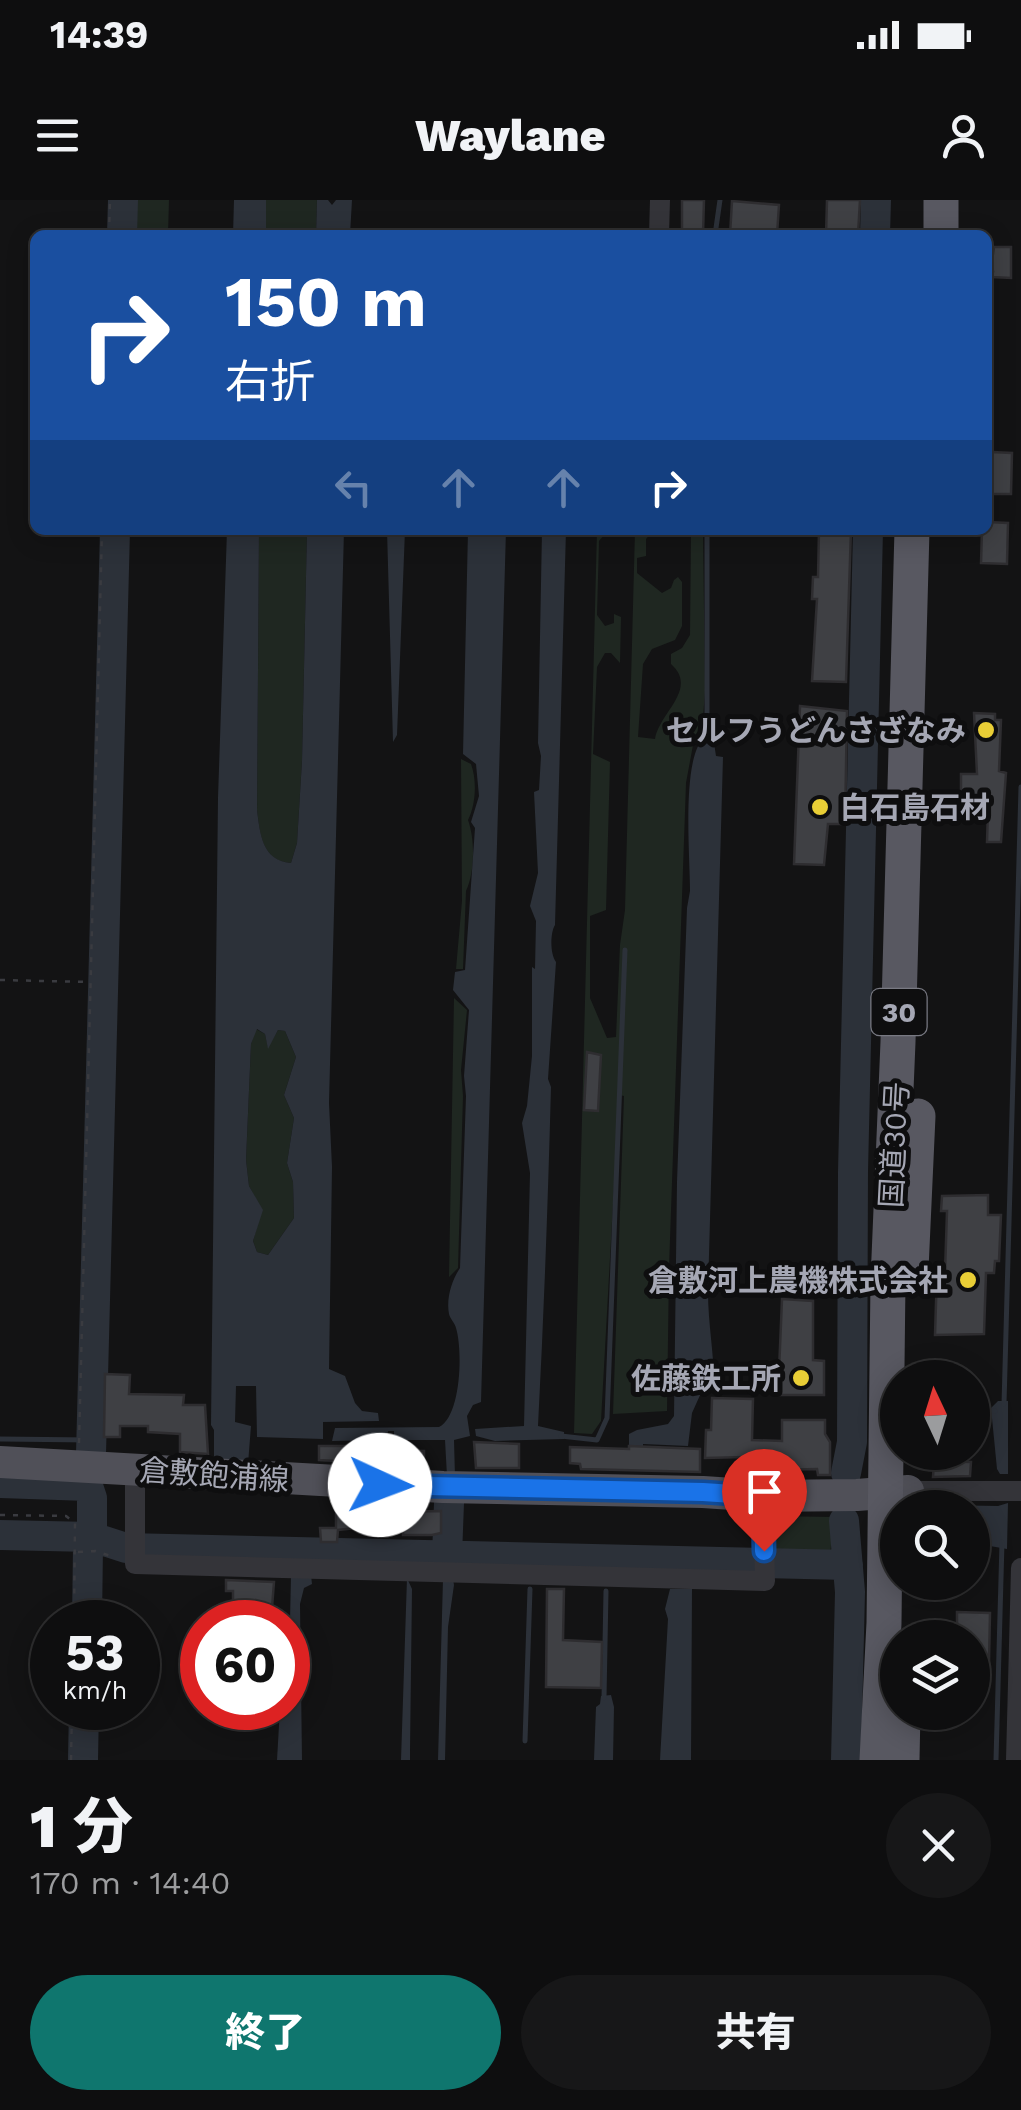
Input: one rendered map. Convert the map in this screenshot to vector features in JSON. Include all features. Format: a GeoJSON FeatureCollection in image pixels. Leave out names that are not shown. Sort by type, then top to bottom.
{"type":"FeatureCollection","features":[{"type":"Feature","properties":{"kind":"highway"},"geometry":{"type":"LineString","coordinates":[[919,200],[919,230]]}},
{"type":"Feature","properties":{"kind":"highway"},"geometry":{"type":"LineString","coordinates":[[940,230],[942,200]]}},
{"type":"Feature","properties":{"kind":"highway","name":"国道30号"},"geometry":{"type":"LineString","coordinates":[[900,1490],[888,1281],[912,535]]}},
{"type":"Feature","properties":{"kind":"highway","name":"国道30号"},"geometry":{"type":"LineString","coordinates":[[908,1360],[917,1197],[933,535]]}},
{"type":"Feature","properties":{"kind":"highway","name":"国道30号"},"geometry":{"type":"LineString","coordinates":[[877,1760],[887,1600]]}},
{"type":"Feature","properties":{"kind":"highway"},"geometry":{"type":"LineString","coordinates":[[902,1760],[903,1730]]}},
{"type":"Feature","properties":{"kind":"main road","name":"倉敷飽浦線"},"geometry":{"type":"LineString","coordinates":[[0,1462],[349,1484],[880,1497]]}},
{"type":"Feature","properties":{"kind":"street"},"geometry":{"type":"LineString","coordinates":[[659,230],[660,200]]}},
{"type":"Feature","properties":{"kind":"street"},"geometry":{"type":"LineString","coordinates":[[135,1470],[135,1553],[765,1581],[763,1496]]}},
{"type":"Feature","properties":{"kind":"street"},"geometry":{"type":"LineString","coordinates":[[990,1493],[1021,1491]]}},
{"type":"Feature","properties":{"kind":"street"},"geometry":{"type":"LineString","coordinates":[[1016,1760],[1021,1568]]}},
{"type":"Feature","properties":{"kind":"path"},"geometry":{"type":"LineString","coordinates":[[109,230],[110,200]]}},
{"type":"Feature","properties":{"kind":"path"},"geometry":{"type":"LineString","coordinates":[[79,1446],[102,535]]}},
{"type":"Feature","properties":{"kind":"path"},"geometry":{"type":"LineString","coordinates":[[0,980],[90,982]]}},
{"type":"Feature","properties":{"kind":"path"},"geometry":{"type":"LineString","coordinates":[[0,1515],[72,1518],[79,1552],[76,1600]]}},
{"type":"Feature","properties":{"kind":"path"},"geometry":{"type":"LineString","coordinates":[[79,1552],[135,1553]]}},
{"type":"Feature","properties":{"kind":"path"},"geometry":{"type":"LineString","coordinates":[[71,1760],[72,1730]]}},
{"type":"Feature","properties":{"kind":"shaded area"},"geometry":{"type":"Polygon","coordinates":[[[129,200],[169,200],[168,230],[128,230],[129,200]]]}},
{"type":"Feature","properties":{"kind":"shaded area"},"geometry":{"type":"Polygon","coordinates":[[[234,200],[266,200],[266,230],[233,230],[234,200]]]}},
{"type":"Feature","properties":{"kind":"shaded area"},"geometry":{"type":"Polygon","coordinates":[[[266,200],[317,200],[316,230],[266,230],[266,200]]]}},
{"type":"Feature","properties":{"kind":"shaded area"},"geometry":{"type":"Polygon","coordinates":[[[317,200],[328,200],[332,205],[336,200],[352,200],[350,230],[316,230],[317,200]]]}},
{"type":"Feature","properties":{"kind":"shaded area"},"geometry":{"type":"Polygon","coordinates":[[[227,535],[259,535],[257,810],[268,851],[291,863],[297,843],[302,761],[307,535],[344,535],[329,1103],[329,1369],[345,1376],[355,1403],[362,1411],[378,1413],[379,1421],[323,1422],[323,1439],[257,1437],[256,1386],[236,1386],[235,1422],[251,1426],[248,1464],[214,1461],[211,1425],[218,798],[227,535]],[[257,1029],[251,1044],[246,1160],[249,1186],[263,1210],[253,1241],[257,1252],[268,1255],[294,1218],[293,1182],[287,1163],[294,1118],[284,1095],[296,1057],[285,1031],[278,1030],[268,1049],[265,1034],[257,1029]]]}},
{"type":"Feature","properties":{"kind":"shaded area"},"geometry":{"type":"Polygon","coordinates":[[[259,535],[307,535],[302,761],[297,843],[291,863],[268,852],[257,810],[259,535]]]}},
{"type":"Feature","properties":{"kind":"shaded area"},"geometry":{"type":"Polygon","coordinates":[[[387,535],[405,535],[397,735],[393,742],[387,535]]]}},
{"type":"Feature","properties":{"kind":"shaded area"},"geometry":{"type":"Polygon","coordinates":[[[468,535],[506,535],[481,1402],[473,1405],[467,1416],[470,1436],[454,1440],[455,1477],[447,1476],[445,1440],[399,1440],[394,1431],[388,1431],[387,1440],[332,1441],[335,1428],[439,1427],[446,1421],[456,1397],[458,1338],[448,1302],[460,1268],[469,1010],[453,990],[455,972],[465,970],[475,828],[471,822],[479,796],[476,764],[463,754],[468,535]]]}},
{"type":"Feature","properties":{"kind":"shaded area"},"geometry":{"type":"Polygon","coordinates":[[[542,535],[566,535],[555,925],[551,944],[556,962],[548,1079],[550,1129],[538,1426],[564,1432],[564,1439],[495,1441],[476,1436],[475,1429],[524,1426],[530,1173],[522,1123],[532,1056],[536,921],[530,906],[538,873],[534,792],[539,790],[542,535]]]}},
{"type":"Feature","properties":{"kind":"shaded area"},"geometry":{"type":"Polygon","coordinates":[[[597,535],[604,535],[599,541],[597,615],[605,626],[614,623],[614,614],[621,617],[620,663],[611,653],[605,653],[597,667],[593,754],[610,762],[606,910],[590,916],[590,998],[607,1038],[616,1037],[625,910],[635,535],[650,535],[646,556],[637,558],[637,573],[662,593],[678,577],[682,582],[682,626],[675,640],[652,649],[643,664],[638,737],[655,739],[679,692],[679,673],[671,664],[671,654],[682,648],[690,635],[691,535],[703,535],[705,691],[702,732],[693,745],[686,783],[667,1411],[613,1414],[624,1096],[619,1095],[601,1421],[592,1434],[574,1433],[597,535]]]}},
{"type":"Feature","properties":{"kind":"shaded area"},"geometry":{"type":"Polygon","coordinates":[[[701,741],[714,743],[716,756],[723,757],[708,1291],[714,1392],[701,1393],[692,1413],[688,1446],[643,1447],[629,1445],[629,1434],[668,1424],[674,1416],[677,1182],[690,891],[689,791],[701,741]]]}},
{"type":"Feature","properties":{"kind":"shaded area"},"geometry":{"type":"Polygon","coordinates":[[[461,759],[471,764],[475,792],[468,820],[473,856],[466,891],[463,969],[456,969],[462,901],[461,759]]]}},
{"type":"Feature","properties":{"kind":"shaded area"},"geometry":{"type":"Polygon","coordinates":[[[454,998],[467,1010],[461,1070],[458,1268],[449,1277],[454,998]]]}},
{"type":"Feature","properties":{"kind":"shaded area"},"geometry":{"type":"Polygon","coordinates":[[[256,1029],[265,1034],[268,1047],[278,1030],[285,1031],[296,1057],[284,1095],[294,1118],[287,1163],[293,1182],[294,1218],[268,1255],[257,1252],[253,1241],[262,1210],[249,1186],[246,1160],[251,1044],[256,1029]]]}},
{"type":"Feature","properties":{"kind":"shaded area"},"geometry":{"type":"Polygon","coordinates":[[[998,1401],[1008,1401],[1008,1474],[1000,1474],[997,1469],[991,1408],[998,1401]]]}},
{"type":"Feature","properties":{"kind":"shaded area"},"geometry":{"type":"Polygon","coordinates":[[[1008,1503],[1007,1549],[990,1546],[990,1506],[1008,1503]]]}},
{"type":"Feature","properties":{"kind":"shaded area"},"geometry":{"type":"Polygon","coordinates":[[[771,1516],[833,1517],[830,1558],[771,1556],[771,1516]]]}},
{"type":"Feature","properties":{"kind":"shaded area"},"geometry":{"type":"Polygon","coordinates":[[[311,1575],[312,1584],[304,1588],[301,1600],[290,1600],[291,1576],[311,1575]]]}},
{"type":"Feature","properties":{"kind":"shaded area"},"geometry":{"type":"Polygon","coordinates":[[[407,1578],[412,1589],[410,1760],[401,1760],[407,1578]]]}},
{"type":"Feature","properties":{"kind":"shaded area"},"geometry":{"type":"Polygon","coordinates":[[[443,1579],[453,1579],[454,1585],[448,1627],[445,1760],[438,1760],[443,1579]]]}},
{"type":"Feature","properties":{"kind":"shaded area"},"geometry":{"type":"Polygon","coordinates":[[[670,1589],[692,1589],[691,1760],[660,1760],[668,1619],[665,1609],[670,1589]]]}},
{"type":"Feature","properties":{"kind":"shaded area"},"geometry":{"type":"Polygon","coordinates":[[[611,1695],[613,1760],[594,1760],[596,1707],[601,1696],[611,1695]]]}},
{"type":"Feature","properties":{"kind":"shaded area"},"geometry":{"type":"Polygon","coordinates":[[[279,1730],[302,1730],[302,1760],[277,1760],[279,1730]]]}},
{"type":"Feature","properties":{"kind":"building"},"geometry":{"type":"Polygon","coordinates":[[[682,200],[704,200],[703,230],[682,230],[682,200]]]}},
{"type":"Feature","properties":{"kind":"building"},"geometry":{"type":"Polygon","coordinates":[[[827,200],[860,200],[858,230],[826,230],[827,200]]]}},
{"type":"Feature","properties":{"kind":"building"},"geometry":{"type":"Polygon","coordinates":[[[732,201],[779,205],[777,230],[730,230],[732,201]]]}},
{"type":"Feature","properties":{"kind":"building"},"geometry":{"type":"Polygon","coordinates":[[[994,247],[1011,247],[1011,278],[992,277],[994,247]]]}},
{"type":"Feature","properties":{"kind":"building"},"geometry":{"type":"Polygon","coordinates":[[[992,452],[1012,453],[1011,494],[992,494],[992,452]]]}},
{"type":"Feature","properties":{"kind":"building"},"geometry":{"type":"Polygon","coordinates":[[[992,522],[1008,523],[1007,564],[981,563],[982,535],[992,535],[992,522]]]}},
{"type":"Feature","properties":{"kind":"building"},"geometry":{"type":"Polygon","coordinates":[[[819,535],[851,535],[846,682],[812,681],[817,599],[812,599],[813,577],[818,577],[819,535]]]}},
{"type":"Feature","properties":{"kind":"building"},"geometry":{"type":"Polygon","coordinates":[[[800,706],[847,711],[845,824],[828,824],[824,865],[794,864],[800,706]]]}},
{"type":"Feature","properties":{"kind":"building"},"geometry":{"type":"Polygon","coordinates":[[[974,713],[995,714],[995,720],[1001,720],[999,771],[1006,773],[1001,842],[987,842],[988,811],[965,811],[966,803],[961,803],[961,774],[977,774],[974,713]]]}},
{"type":"Feature","properties":{"kind":"building"},"geometry":{"type":"Polygon","coordinates":[[[587,1052],[601,1055],[598,1111],[584,1110],[587,1052]]]}},
{"type":"Feature","properties":{"kind":"building","name":"倉敷河上農機株式会社"},"geometry":{"type":"Polygon","coordinates":[[[988,1195],[988,1215],[1001,1215],[999,1261],[995,1261],[994,1273],[986,1273],[984,1334],[935,1335],[937,1271],[945,1272],[947,1211],[941,1211],[942,1196],[988,1195]]]}},
{"type":"Feature","properties":{"kind":"building"},"geometry":{"type":"Polygon","coordinates":[[[782,1299],[813,1301],[813,1360],[824,1361],[824,1395],[778,1395],[782,1299]]]}},
{"type":"Feature","properties":{"kind":"building"},"geometry":{"type":"Polygon","coordinates":[[[105,1374],[130,1375],[129,1394],[184,1395],[183,1405],[205,1405],[208,1454],[180,1452],[180,1434],[148,1432],[148,1426],[120,1426],[120,1437],[104,1437],[105,1374]]]}},
{"type":"Feature","properties":{"kind":"building"},"geometry":{"type":"Polygon","coordinates":[[[712,1398],[753,1399],[752,1440],[782,1441],[782,1420],[825,1420],[830,1475],[818,1475],[817,1469],[775,1470],[775,1464],[745,1464],[745,1457],[705,1458],[712,1398]]]}},
{"type":"Feature","properties":{"kind":"building"},"geometry":{"type":"Polygon","coordinates":[[[474,1442],[519,1444],[519,1468],[476,1468],[474,1442]]]}},
{"type":"Feature","properties":{"kind":"building"},"geometry":{"type":"Polygon","coordinates":[[[386,1445],[386,1450],[424,1451],[424,1466],[319,1460],[319,1446],[386,1445]]]}},
{"type":"Feature","properties":{"kind":"building"},"geometry":{"type":"Polygon","coordinates":[[[570,1447],[700,1449],[700,1472],[581,1469],[580,1464],[570,1463],[570,1447]]]}},
{"type":"Feature","properties":{"kind":"building"},"geometry":{"type":"Polygon","coordinates":[[[933,1470],[970,1470],[970,1476],[933,1477],[933,1470]]]}},
{"type":"Feature","properties":{"kind":"building"},"geometry":{"type":"Polygon","coordinates":[[[441,1511],[441,1533],[403,1535],[403,1525],[389,1525],[389,1512],[441,1511]]]}},
{"type":"Feature","properties":{"kind":"building"},"geometry":{"type":"Polygon","coordinates":[[[375,1513],[376,1526],[338,1530],[337,1542],[321,1542],[320,1528],[336,1528],[336,1514],[375,1513]]]}},
{"type":"Feature","properties":{"kind":"building"},"geometry":{"type":"Polygon","coordinates":[[[226,1580],[274,1582],[273,1600],[233,1600],[233,1591],[226,1591],[226,1580]]]}},
{"type":"Feature","properties":{"kind":"building"},"geometry":{"type":"Polygon","coordinates":[[[547,1589],[564,1589],[563,1640],[602,1642],[601,1688],[546,1687],[547,1589]]]}},
{"type":"Feature","properties":{"kind":"building"},"geometry":{"type":"Polygon","coordinates":[[[957,1612],[990,1613],[990,1620],[957,1620],[957,1612]]]}},
{"type":"Feature","properties":{"kind":"waterway"},"geometry":{"type":"LineString","coordinates":[[122,230],[123,200]]}},
{"type":"Feature","properties":{"kind":"waterway"},"geometry":{"type":"LineString","coordinates":[[716,230],[720,200]]}},
{"type":"Feature","properties":{"kind":"waterway"},"geometry":{"type":"LineString","coordinates":[[875,230],[876,200]]}},
{"type":"Feature","properties":{"kind":"waterway"},"geometry":{"type":"LineString","coordinates":[[91,1454],[115,535]]}},
{"type":"Feature","properties":{"kind":"waterway"},"geometry":{"type":"LineString","coordinates":[[707,535],[707,747]]}},
{"type":"Feature","properties":{"kind":"waterway"},"geometry":{"type":"LineString","coordinates":[[846,1473],[852,1442],[853,1172],[868,535]]}},
{"type":"Feature","properties":{"kind":"waterway"},"geometry":{"type":"LineString","coordinates":[[1004,1404],[1021,787]]}},
{"type":"Feature","properties":{"kind":"waterway"},"geometry":{"type":"LineString","coordinates":[[561,1436],[597,1440],[607,1418],[625,950]]}},
{"type":"Feature","properties":{"kind":"waterway"},"geometry":{"type":"LineString","coordinates":[[853,1404],[862,1405]]}},
{"type":"Feature","properties":{"kind":"waterway"},"geometry":{"type":"LineString","coordinates":[[990,1411],[995,1411]]}},
{"type":"Feature","properties":{"kind":"waterway"},"geometry":{"type":"LineString","coordinates":[[0,1439],[91,1440]]}},
{"type":"Feature","properties":{"kind":"waterway"},"geometry":{"type":"LineString","coordinates":[[0,1483],[88,1486],[92,1498],[92,1537],[126,1548],[848,1565]]}},
{"type":"Feature","properties":{"kind":"waterway"},"geometry":{"type":"LineString","coordinates":[[447,1556],[449,1503]]}},
{"type":"Feature","properties":{"kind":"waterway"},"geometry":{"type":"LineString","coordinates":[[844,1521],[850,1592],[846,1760]]}},
{"type":"Feature","properties":{"kind":"waterway"},"geometry":{"type":"LineString","coordinates":[[0,1535],[92,1537],[88,1546],[87,1600]]}},
{"type":"Feature","properties":{"kind":"waterway"},"geometry":{"type":"LineString","coordinates":[[996,1760],[1002,1542]]}},
{"type":"Feature","properties":{"kind":"waterway"},"geometry":{"type":"LineString","coordinates":[[409,1555],[409,1560]]}},
{"type":"Feature","properties":{"kind":"waterway"},"geometry":{"type":"LineString","coordinates":[[449,1556],[449,1561]]}},
{"type":"Feature","properties":{"kind":"waterway"},"geometry":{"type":"LineString","coordinates":[[531,1558],[531,1563]]}},
{"type":"Feature","properties":{"kind":"waterway"},"geometry":{"type":"LineString","coordinates":[[606,1566],[607,1560]]}},
{"type":"Feature","properties":{"kind":"waterway"},"geometry":{"type":"LineString","coordinates":[[682,1562],[682,1568]]}},
{"type":"Feature","properties":{"kind":"waterway"},"geometry":{"type":"LineString","coordinates":[[525,1741],[530,1589]]}},
{"type":"Feature","properties":{"kind":"waterway"},"geometry":{"type":"LineString","coordinates":[[604,1698],[606,1591]]}},
{"type":"Feature","properties":{"kind":"waterway"},"geometry":{"type":"LineString","coordinates":[[83,1760],[84,1730]]}},
{"type":"Feature","properties":{"kind":"place","name":"セルフうどんさざなみ"},"geometry":{"type":"Point","coordinates":[986,730]}},
{"type":"Feature","properties":{"kind":"place","name":"白石島石材"},"geometry":{"type":"Point","coordinates":[820,807]}},
{"type":"Feature","properties":{"kind":"place","name":"倉敷河上農機株式会社"},"geometry":{"type":"Point","coordinates":[968,1280]}},
{"type":"Feature","properties":{"kind":"place","name":"佐藤鉄工所"},"geometry":{"type":"Point","coordinates":[801,1378]}},
{"type":"Feature","properties":{"kind":"route"},"geometry":{"type":"LineString","coordinates":[[380,1485],[763,1496],[764,1551]]}}]}
